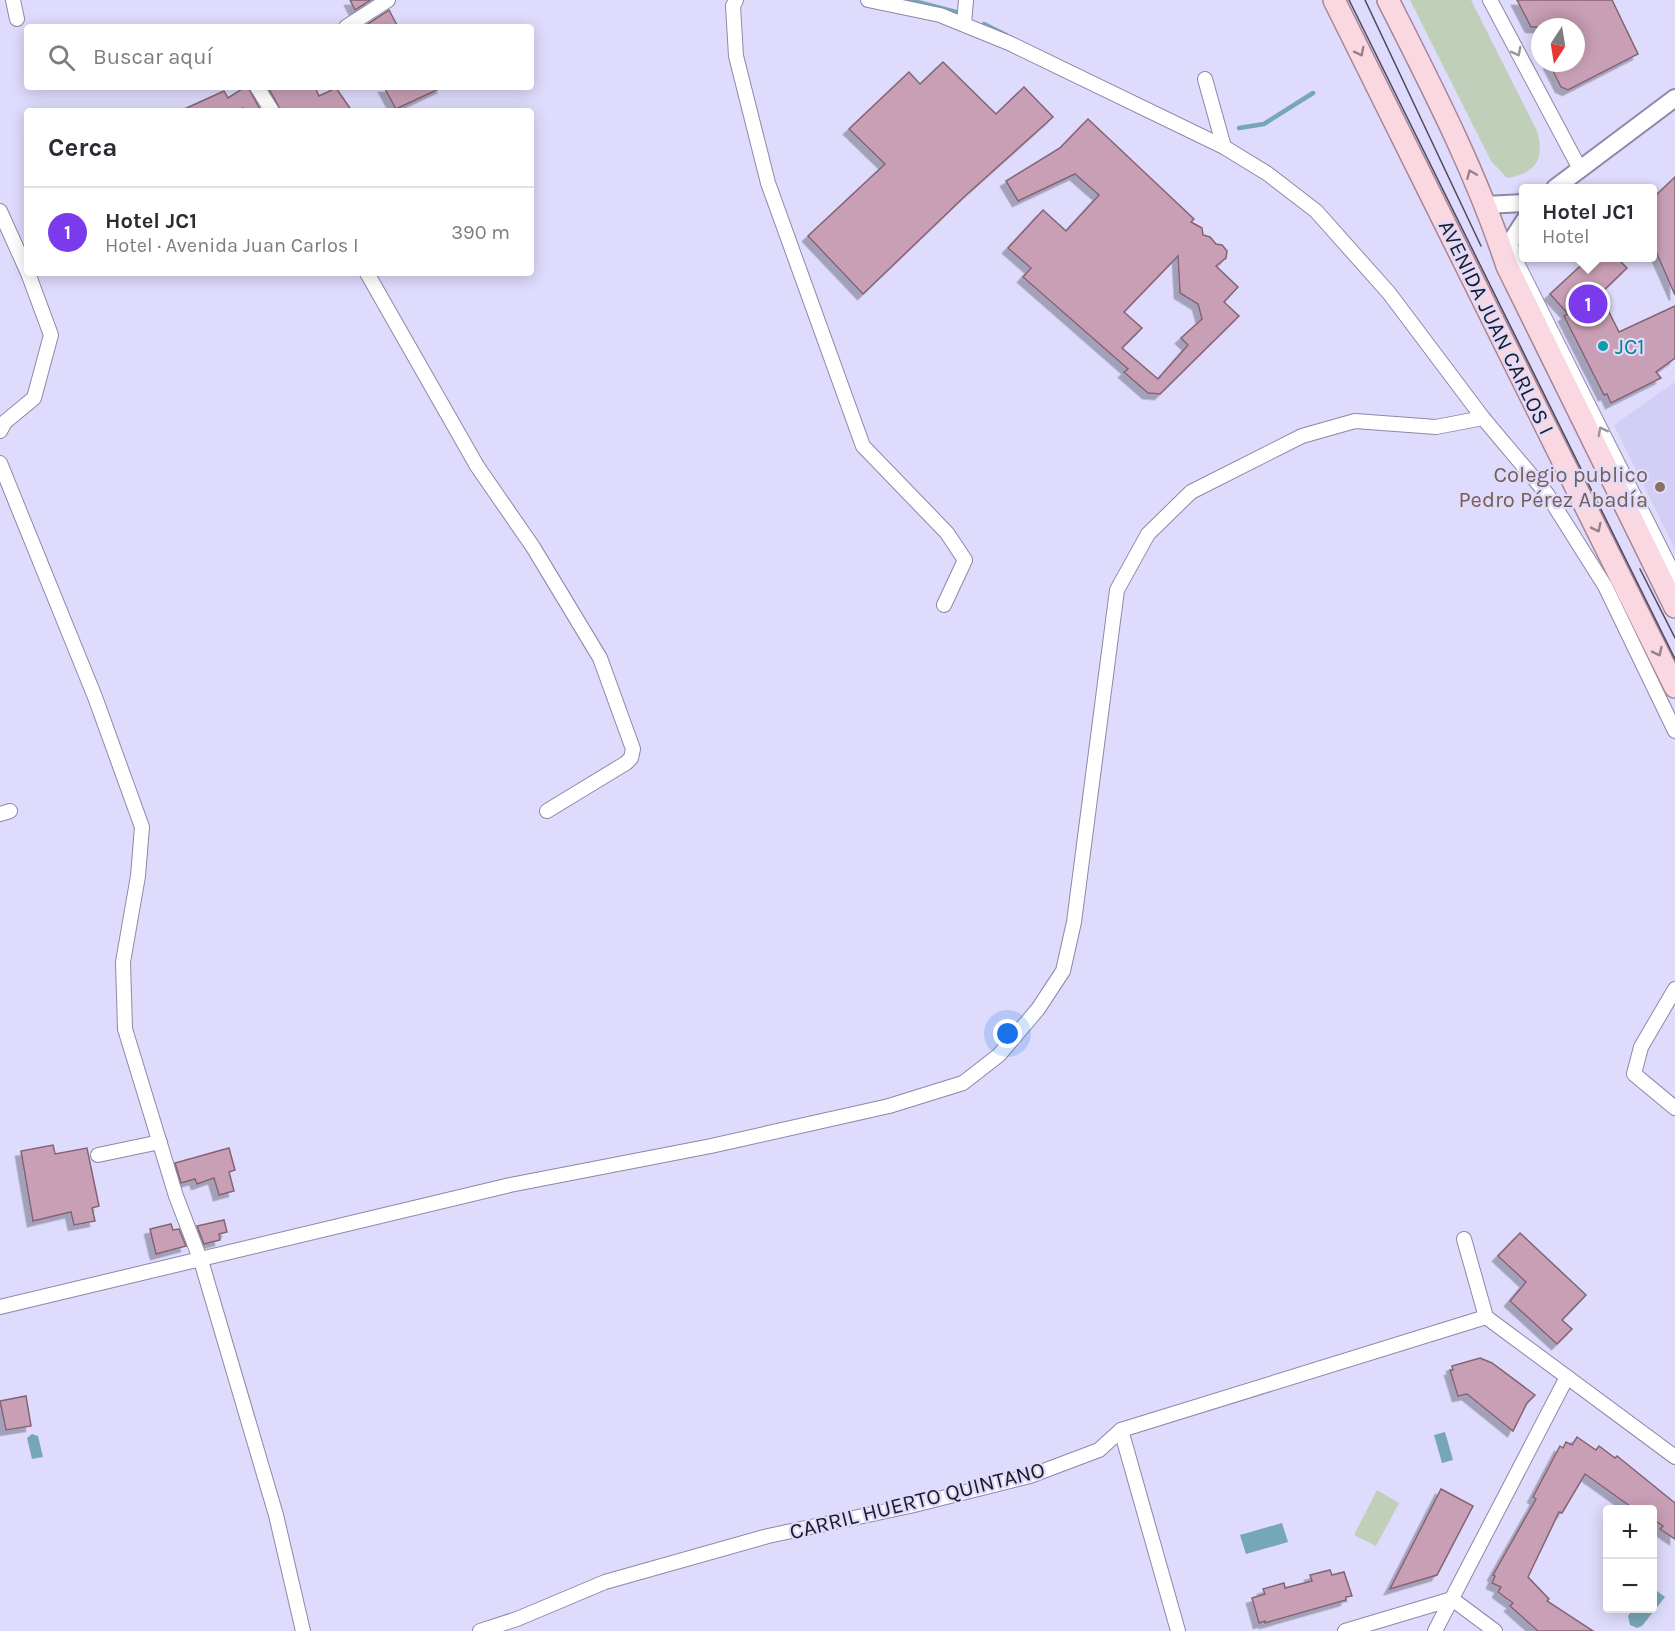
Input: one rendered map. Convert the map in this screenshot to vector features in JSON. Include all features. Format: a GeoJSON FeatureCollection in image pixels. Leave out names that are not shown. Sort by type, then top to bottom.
{"type":"FeatureCollection","features":[{"type":"Feature","properties":{"kind":"main road","name":"AVENIDA JUAN CARLOS I"},"geometry":{"type":"LineString","coordinates":[[1334,0],[1675,687]]}},
{"type":"Feature","properties":{"kind":"main road","name":"AVENIDA JUAN CARLOS I"},"geometry":{"type":"LineString","coordinates":[[1388,0],[1447,117],[1485,205],[1503,237],[1507,266],[1675,607]]}},
{"type":"Feature","properties":{"kind":"street"},"geometry":{"type":"LineString","coordinates":[[13,0],[17,18]]}},
{"type":"Feature","properties":{"kind":"street"},"geometry":{"type":"LineString","coordinates":[[351,24],[388,0]]}},
{"type":"Feature","properties":{"kind":"street"},"geometry":{"type":"LineString","coordinates":[[736,0],[733,6],[736,56],[768,183],[863,447],[947,533],[965,560],[944,605]]}},
{"type":"Feature","properties":{"kind":"street"},"geometry":{"type":"LineString","coordinates":[[868,0],[940,15],[964,24],[1224,147],[1295,193],[1340,236],[1389,293],[1483,418],[1547,494],[1605,586],[1675,731]]}},
{"type":"Feature","properties":{"kind":"street"},"geometry":{"type":"LineString","coordinates":[[964,24],[966,0]]}},
{"type":"Feature","properties":{"kind":"street"},"geometry":{"type":"LineString","coordinates":[[1490,0],[1580,169]]}},
{"type":"Feature","properties":{"kind":"street"},"geometry":{"type":"LineString","coordinates":[[1205,79],[1224,147]]}},
{"type":"Feature","properties":{"kind":"street"},"geometry":{"type":"LineString","coordinates":[[259,90],[270,108]]}},
{"type":"Feature","properties":{"kind":"street"},"geometry":{"type":"LineString","coordinates":[[1560,184],[1675,98]]}},
{"type":"Feature","properties":{"kind":"street"},"geometry":{"type":"LineString","coordinates":[[1485,205],[1519,203]]}},
{"type":"Feature","properties":{"kind":"street"},"geometry":{"type":"LineString","coordinates":[[0,211],[24,263]]}},
{"type":"Feature","properties":{"kind":"street"},"geometry":{"type":"LineString","coordinates":[[1519,225],[1503,237],[1675,577]]}},
{"type":"Feature","properties":{"kind":"street"},"geometry":{"type":"LineString","coordinates":[[0,431],[5,422],[34,398],[51,335],[29,276]]}},
{"type":"Feature","properties":{"kind":"street"},"geometry":{"type":"LineString","coordinates":[[369,276],[477,466],[533,547],[600,658],[633,749],[631,758],[626,763],[547,811]]}},
{"type":"Feature","properties":{"kind":"street"},"geometry":{"type":"LineString","coordinates":[[0,1307],[510,1185],[711,1146],[889,1106],[963,1083],[999,1055],[1038,1009],[1063,971],[1074,922],[1117,590],[1148,534],[1191,492],[1302,436],[1355,420],[1436,427],[1483,418]]}},
{"type":"Feature","properties":{"kind":"street"},"geometry":{"type":"LineString","coordinates":[[0,463],[95,697],[142,827],[138,876],[123,962],[125,1029],[176,1196],[200,1259],[276,1515],[303,1631]]}},
{"type":"Feature","properties":{"kind":"street"},"geometry":{"type":"LineString","coordinates":[[1675,989],[1641,1047],[1634,1074],[1675,1108]]}},
{"type":"Feature","properties":{"kind":"street"},"geometry":{"type":"LineString","coordinates":[[98,1155],[160,1142]]}},
{"type":"Feature","properties":{"kind":"street"},"geometry":{"type":"LineString","coordinates":[[1464,1239],[1486,1317],[1675,1457]]}},
{"type":"Feature","properties":{"kind":"street","name":"CARRIL HUERTO QUINTANO"},"geometry":{"type":"LineString","coordinates":[[480,1631],[518,1619],[605,1582],[768,1536],[910,1506],[1030,1476],[1099,1450],[1121,1430],[1486,1317]]}},
{"type":"Feature","properties":{"kind":"street"},"geometry":{"type":"LineString","coordinates":[[1435,1631],[1567,1377]]}},
{"type":"Feature","properties":{"kind":"street"},"geometry":{"type":"LineString","coordinates":[[1121,1430],[1178,1631]]}},
{"type":"Feature","properties":{"kind":"street"},"geometry":{"type":"LineString","coordinates":[[1345,1631],[1452,1599]]}},
{"type":"Feature","properties":{"kind":"street"},"geometry":{"type":"LineString","coordinates":[[1452,1599],[1495,1631]]}},
{"type":"Feature","properties":{"kind":"shaded area","name":"Colegio publico Pedro Pérez Abadía"},"geometry":{"type":"Polygon","coordinates":[[[1675,382],[1675,549],[1614,425],[1675,382]]]}},
{"type":"Feature","properties":{"kind":"green space"},"geometry":{"type":"Polygon","coordinates":[[[1410,0],[1471,0],[1537,131],[1539,157],[1531,168],[1517,176],[1507,178],[1491,161],[1410,0]]]}},
{"type":"Feature","properties":{"kind":"green space"},"geometry":{"type":"Polygon","coordinates":[[[1377,1490],[1399,1503],[1376,1546],[1354,1535],[1377,1490]]]}},
{"type":"Feature","properties":{"kind":"water"},"geometry":{"type":"Polygon","coordinates":[[[1445,1432],[1453,1460],[1442,1463],[1434,1435],[1445,1432]]]}},
{"type":"Feature","properties":{"kind":"water"},"geometry":{"type":"Polygon","coordinates":[[[32,1434],[38,1436],[43,1457],[32,1459],[27,1438],[32,1434]]]}},
{"type":"Feature","properties":{"kind":"water"},"geometry":{"type":"Polygon","coordinates":[[[1282,1523],[1288,1542],[1246,1554],[1240,1535],[1282,1523]]]}},
{"type":"Feature","properties":{"kind":"water"},"geometry":{"type":"Polygon","coordinates":[[[1657,1591],[1665,1597],[1657,1607],[1657,1591]]]}},
{"type":"Feature","properties":{"kind":"water"},"geometry":{"type":"Polygon","coordinates":[[[1630,1613],[1652,1613],[1642,1626],[1637,1628],[1630,1625],[1628,1616],[1630,1613]]]}},
{"type":"Feature","properties":{"kind":"building"},"geometry":{"type":"Polygon","coordinates":[[[350,0],[371,0],[355,10],[350,0]]]}},
{"type":"Feature","properties":{"kind":"building"},"geometry":{"type":"Polygon","coordinates":[[[1517,0],[1612,0],[1638,54],[1568,90],[1561,87],[1554,72],[1585,72],[1585,18],[1531,18],[1531,27],[1517,0]]]}},
{"type":"Feature","properties":{"kind":"building"},"geometry":{"type":"Polygon","coordinates":[[[389,10],[396,24],[368,24],[389,10]]]}},
{"type":"Feature","properties":{"kind":"building"},"geometry":{"type":"Polygon","coordinates":[[[943,62],[996,114],[1024,87],[1053,117],[964,197],[863,294],[808,236],[885,164],[849,129],[909,72],[920,84],[943,62]]]}},
{"type":"Feature","properties":{"kind":"building"},"geometry":{"type":"Polygon","coordinates":[[[240,90],[250,90],[259,108],[187,108],[224,91],[228,98],[240,90]]]}},
{"type":"Feature","properties":{"kind":"building"},"geometry":{"type":"Polygon","coordinates":[[[270,90],[316,90],[319,96],[337,90],[350,108],[279,108],[270,90]]]}},
{"type":"Feature","properties":{"kind":"building"},"geometry":{"type":"Polygon","coordinates":[[[386,90],[437,90],[398,108],[395,108],[386,90]]]}},
{"type":"Feature","properties":{"kind":"building"},"geometry":{"type":"Polygon","coordinates":[[[1088,119],[1194,219],[1191,222],[1202,228],[1203,235],[1210,237],[1216,244],[1222,245],[1227,251],[1226,258],[1216,266],[1238,287],[1224,302],[1239,316],[1160,394],[1148,393],[1124,372],[1128,369],[1023,277],[1031,268],[1008,248],[1043,210],[1066,231],[1099,195],[1075,174],[1018,201],[1006,181],[1060,148],[1088,119]],[[1178,256],[1124,312],[1142,328],[1122,348],[1158,379],[1188,345],[1181,338],[1202,319],[1198,304],[1180,293],[1178,256]]]}},
{"type":"Feature","properties":{"kind":"building","name":"JC1"},"geometry":{"type":"Polygon","coordinates":[[[1675,177],[1675,295],[1657,254],[1657,194],[1675,177]]]}},
{"type":"Feature","properties":{"kind":"building","name":"JC1"},"geometry":{"type":"Polygon","coordinates":[[[1585,262],[1621,262],[1627,268],[1600,294],[1619,332],[1675,306],[1675,358],[1656,372],[1661,378],[1611,403],[1607,394],[1604,395],[1564,316],[1568,314],[1550,294],[1585,262]]]}},
{"type":"Feature","properties":{"kind":"building"},"geometry":{"type":"Polygon","coordinates":[[[53,1145],[55,1154],[87,1148],[99,1206],[92,1208],[95,1221],[74,1225],[71,1212],[33,1221],[21,1151],[53,1145]]]}},
{"type":"Feature","properties":{"kind":"building"},"geometry":{"type":"Polygon","coordinates":[[[229,1148],[235,1170],[229,1172],[234,1191],[219,1195],[214,1178],[197,1184],[195,1179],[181,1183],[175,1163],[229,1148]]]}},
{"type":"Feature","properties":{"kind":"building"},"geometry":{"type":"Polygon","coordinates":[[[224,1220],[227,1232],[219,1234],[220,1240],[204,1244],[197,1226],[224,1220]]]}},
{"type":"Feature","properties":{"kind":"building"},"geometry":{"type":"Polygon","coordinates":[[[171,1224],[173,1230],[179,1229],[186,1246],[156,1254],[150,1229],[171,1224]]]}},
{"type":"Feature","properties":{"kind":"building"},"geometry":{"type":"Polygon","coordinates":[[[1520,1233],[1586,1295],[1562,1320],[1572,1329],[1557,1344],[1510,1301],[1526,1282],[1498,1256],[1520,1233]]]}},
{"type":"Feature","properties":{"kind":"building"},"geometry":{"type":"Polygon","coordinates":[[[1480,1358],[1492,1363],[1535,1395],[1527,1403],[1513,1431],[1467,1394],[1458,1396],[1450,1370],[1453,1370],[1452,1366],[1480,1358]]]}},
{"type":"Feature","properties":{"kind":"building"},"geometry":{"type":"Polygon","coordinates":[[[26,1396],[31,1426],[6,1430],[0,1401],[26,1396]]]}},
{"type":"Feature","properties":{"kind":"building"},"geometry":{"type":"Polygon","coordinates":[[[1577,1437],[1596,1450],[1599,1446],[1615,1458],[1617,1456],[1675,1503],[1675,1539],[1660,1529],[1663,1526],[1657,1522],[1657,1505],[1628,1505],[1585,1474],[1562,1513],[1559,1512],[1528,1577],[1549,1599],[1547,1601],[1593,1631],[1538,1631],[1510,1606],[1513,1603],[1498,1592],[1501,1587],[1492,1583],[1495,1576],[1493,1575],[1536,1499],[1533,1497],[1560,1446],[1563,1448],[1566,1442],[1572,1445],[1577,1437]]]}},
{"type":"Feature","properties":{"kind":"building"},"geometry":{"type":"Polygon","coordinates":[[[1441,1489],[1473,1506],[1437,1575],[1390,1589],[1441,1489]]]}},
{"type":"Feature","properties":{"kind":"building"},"geometry":{"type":"Polygon","coordinates":[[[1330,1570],[1332,1575],[1344,1572],[1352,1596],[1346,1597],[1346,1600],[1259,1623],[1252,1598],[1265,1594],[1263,1589],[1284,1583],[1285,1588],[1312,1581],[1310,1575],[1330,1570]]]}},
{"type":"Feature","properties":{"kind":"waterway"},"geometry":{"type":"LineString","coordinates":[[910,0],[956,12]]}},
{"type":"Feature","properties":{"kind":"waterway"},"geometry":{"type":"LineString","coordinates":[[984,24],[1006,35]]}},
{"type":"Feature","properties":{"kind":"waterway"},"geometry":{"type":"LineString","coordinates":[[1239,128],[1264,124],[1313,93]]}},
{"type":"Feature","properties":{"kind":"tram line"},"geometry":{"type":"LineString","coordinates":[[1349,0],[1675,659]]}},
{"type":"Feature","properties":{"kind":"tram line"},"geometry":{"type":"LineString","coordinates":[[1365,0],[1481,246]]}},
{"type":"Feature","properties":{"kind":"tram line"},"geometry":{"type":"LineString","coordinates":[[1640,569],[1675,638]]}},
{"type":"Feature","properties":{"kind":"place","name":"Hotel JC1"},"geometry":{"type":"Point","coordinates":[1588,304]}},
{"type":"Feature","properties":{"kind":"place","name":"JC1"},"geometry":{"type":"Point","coordinates":[1603,346]}},
{"type":"Feature","properties":{"kind":"place","name":"Colegio publico Pedro Pérez Abadía"},"geometry":{"type":"Point","coordinates":[1660,487]}}]}
